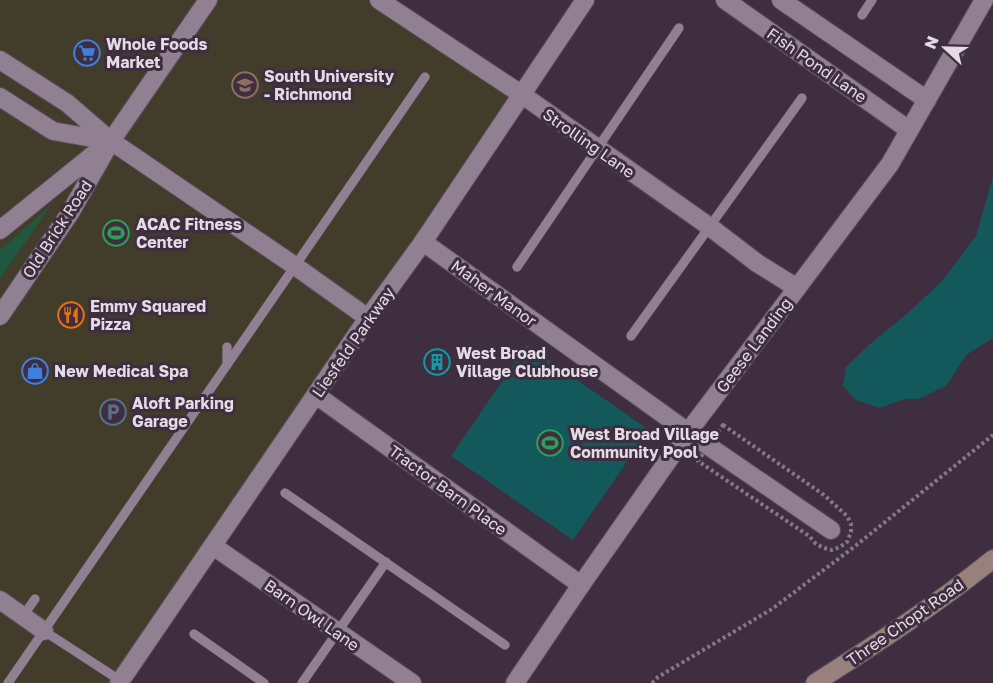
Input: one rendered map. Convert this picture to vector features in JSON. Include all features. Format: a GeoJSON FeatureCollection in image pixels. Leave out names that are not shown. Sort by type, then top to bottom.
{"type":"FeatureCollection","features":[{"type":"Feature","properties":{"kind":"main road","name":"Three Chopt Road"},"geometry":{"type":"LineString","coordinates":[[814,683],[940,600],[993,559]]}},
{"type":"Feature","properties":{"kind":"street","name":"Old Brick Road"},"geometry":{"type":"LineString","coordinates":[[0,315],[70,213],[111,141],[208,0]]}},
{"type":"Feature","properties":{"kind":"street","name":"Liesfeld Parkway"},"geometry":{"type":"LineString","coordinates":[[120,682],[368,318],[423,242],[585,0]]}},
{"type":"Feature","properties":{"kind":"street","name":"Fish Pond Lane"},"geometry":{"type":"LineString","coordinates":[[725,0],[909,130]]}},
{"type":"Feature","properties":{"kind":"street","name":"Fish Pond Lane"},"geometry":{"type":"LineString","coordinates":[[781,0],[927,100]]}},
{"type":"Feature","properties":{"kind":"street","name":"Geese Landing"},"geometry":{"type":"LineString","coordinates":[[515,683],[688,432],[890,164],[984,0]]}},
{"type":"Feature","properties":{"kind":"street","name":"Strolling Lane"},"geometry":{"type":"LineString","coordinates":[[385,2],[521,94],[710,227],[757,263],[797,288]]}},
{"type":"Feature","properties":{"kind":"street"},"geometry":{"type":"LineString","coordinates":[[0,60],[68,104],[111,141],[368,318]]}},
{"type":"Feature","properties":{"kind":"street"},"geometry":{"type":"LineString","coordinates":[[0,97],[53,131],[111,141]]}},
{"type":"Feature","properties":{"kind":"street","name":"Old Brick Road"},"geometry":{"type":"LineString","coordinates":[[0,230],[111,141]]}},
{"type":"Feature","properties":{"kind":"street","name":"Maher Manor"},"geometry":{"type":"LineString","coordinates":[[423,242],[688,432],[831,530]]}},
{"type":"Feature","properties":{"kind":"street","name":"Tractor Barn Place"},"geometry":{"type":"LineString","coordinates":[[316,395],[581,585]]}},
{"type":"Feature","properties":{"kind":"street","name":"Barn Owl Lane"},"geometry":{"type":"LineString","coordinates":[[213,546],[412,683]]}},
{"type":"Feature","properties":{"kind":"street"},"geometry":{"type":"LineString","coordinates":[[2,606],[23,616],[44,631]]}},
{"type":"Feature","properties":{"kind":"lane"},"geometry":{"type":"LineString","coordinates":[[862,15],[872,0]]}},
{"type":"Feature","properties":{"kind":"lane"},"geometry":{"type":"LineString","coordinates":[[517,267],[679,28]]}},
{"type":"Feature","properties":{"kind":"lane"},"geometry":{"type":"LineString","coordinates":[[8,683],[425,76]]}},
{"type":"Feature","properties":{"kind":"lane"},"geometry":{"type":"LineString","coordinates":[[631,336],[802,98]]}},
{"type":"Feature","properties":{"kind":"lane"},"geometry":{"type":"LineString","coordinates":[[227,347],[227,365]]}},
{"type":"Feature","properties":{"kind":"lane"},"geometry":{"type":"LineString","coordinates":[[285,493],[506,645]]}},
{"type":"Feature","properties":{"kind":"lane"},"geometry":{"type":"LineString","coordinates":[[302,683],[387,562]]}},
{"type":"Feature","properties":{"kind":"lane"},"geometry":{"type":"LineString","coordinates":[[23,616],[35,599]]}},
{"type":"Feature","properties":{"kind":"lane"},"geometry":{"type":"LineString","coordinates":[[44,631],[120,682]]}},
{"type":"Feature","properties":{"kind":"lane"},"geometry":{"type":"LineString","coordinates":[[194,634],[264,683]]}},
{"type":"Feature","properties":{"kind":"path"},"geometry":{"type":"LineString","coordinates":[[652,683],[658,677],[772,609],[854,547],[993,435]]}},
{"type":"Feature","properties":{"kind":"shaded area"},"geometry":{"type":"Polygon","coordinates":[[[0,0],[379,0],[521,94],[119,683],[0,683],[0,0]]]}},
{"type":"Feature","properties":{"kind":"shaded area"},"geometry":{"type":"Polygon","coordinates":[[[993,177],[993,338],[966,355],[947,385],[919,399],[904,399],[880,408],[856,400],[843,386],[846,367],[942,281],[976,236],[993,177]]]}},
{"type":"Feature","properties":{"kind":"shaded area"},"geometry":{"type":"Polygon","coordinates":[[[51,205],[0,279],[0,250],[51,205]]]}},
{"type":"Feature","properties":{"kind":"shaded area","name":"West Broad Village Community Pool"},"geometry":{"type":"Polygon","coordinates":[[[527,345],[649,430],[573,540],[451,456],[527,345]]]}},
{"type":"Feature","properties":{"kind":"place","name":"Whole Foods Market"},"geometry":{"type":"Point","coordinates":[87,53]}},
{"type":"Feature","properties":{"kind":"place","name":"South University - Richmond"},"geometry":{"type":"Point","coordinates":[245,85]}},
{"type":"Feature","properties":{"kind":"place","name":"ACAC Fitness Center"},"geometry":{"type":"Point","coordinates":[116,233]}},
{"type":"Feature","properties":{"kind":"place","name":"Emmy Squared Pizza"},"geometry":{"type":"Point","coordinates":[71,315]}},
{"type":"Feature","properties":{"kind":"place","name":"West Broad Village Clubhouse"},"geometry":{"type":"Point","coordinates":[437,362]}},
{"type":"Feature","properties":{"kind":"place","name":"New Medical Spa"},"geometry":{"type":"Point","coordinates":[35,371]}},
{"type":"Feature","properties":{"kind":"place","name":"Aloft Parking Garage"},"geometry":{"type":"Point","coordinates":[113,412]}},
{"type":"Feature","properties":{"kind":"place","name":"West Broad Village Community Pool"},"geometry":{"type":"Point","coordinates":[550,443]}}]}
